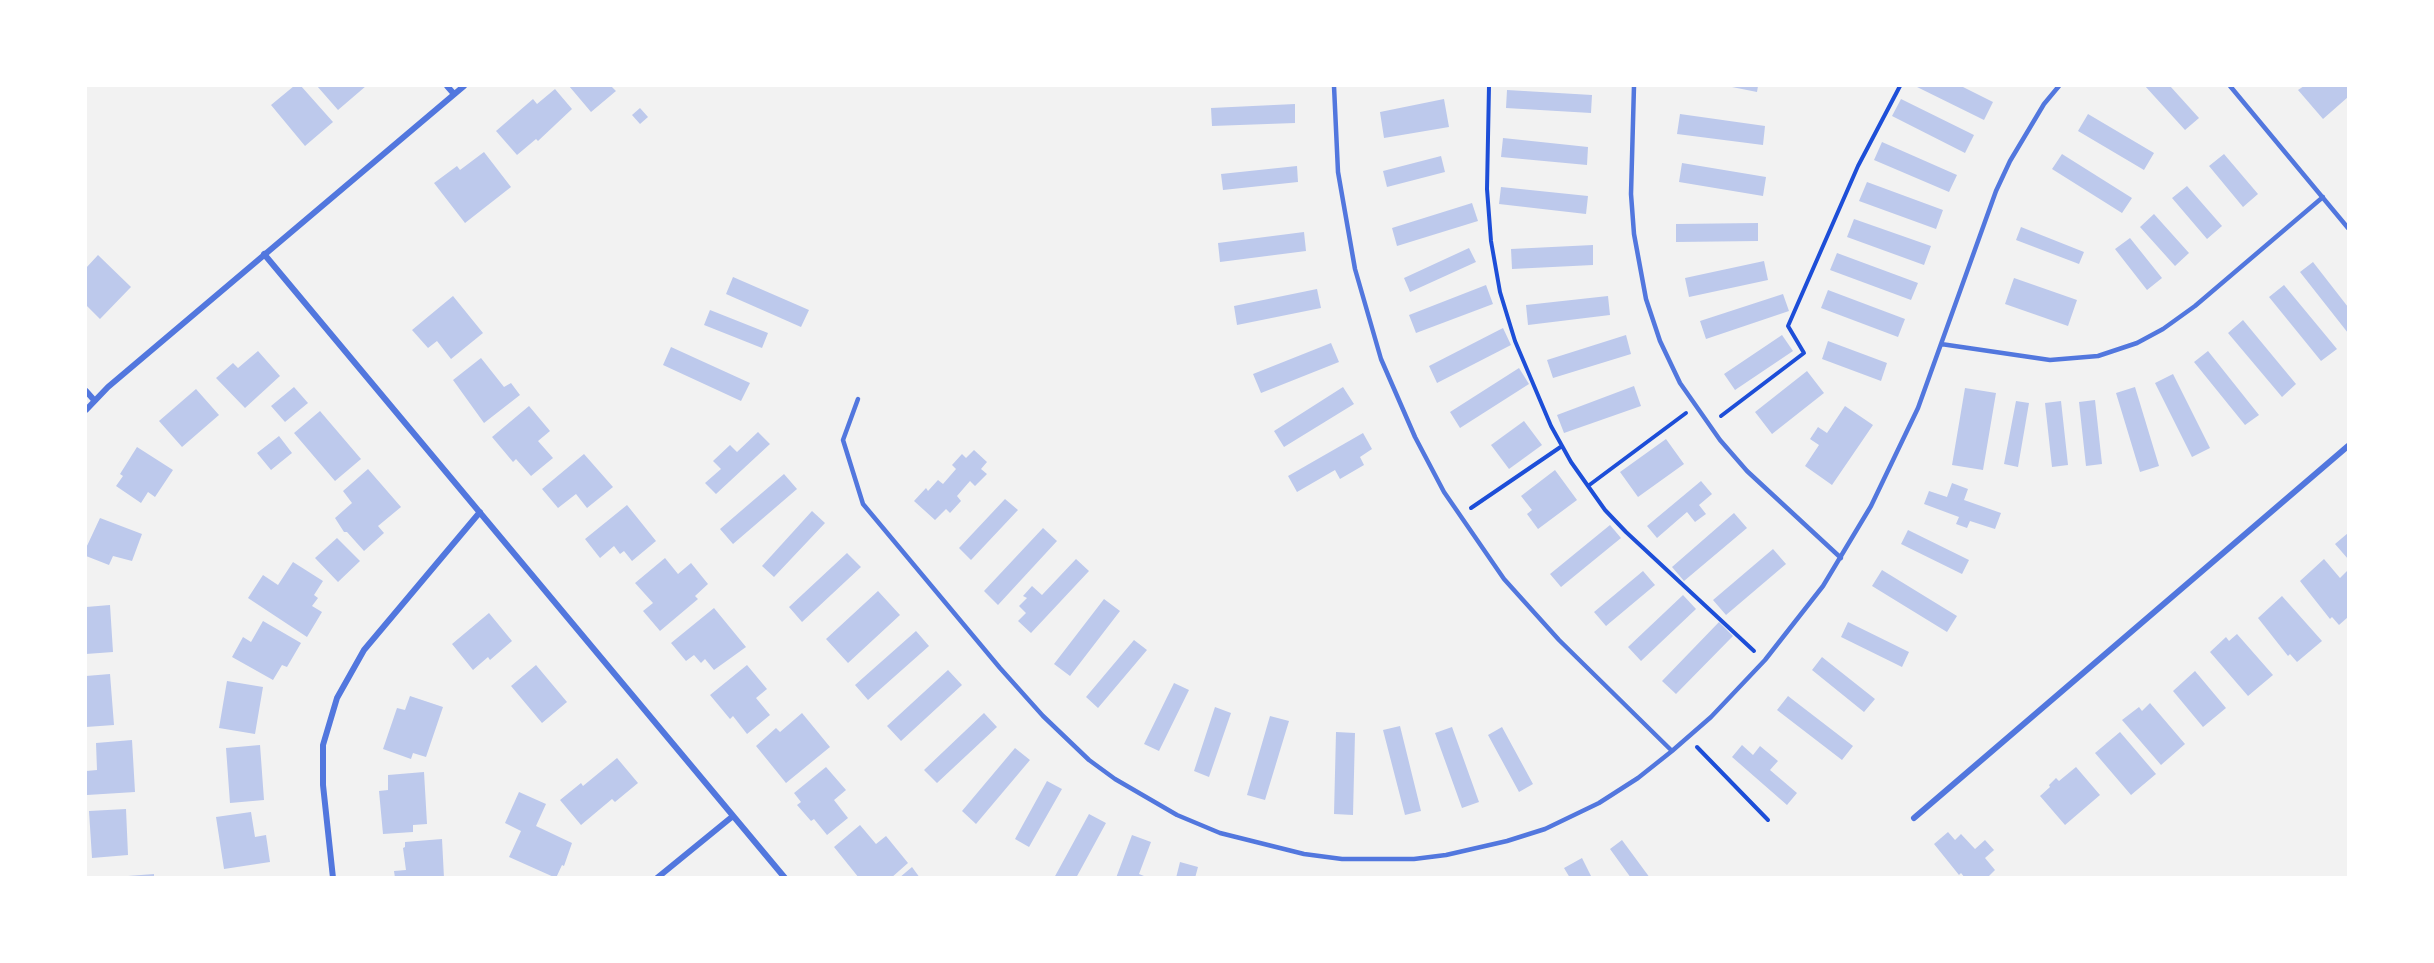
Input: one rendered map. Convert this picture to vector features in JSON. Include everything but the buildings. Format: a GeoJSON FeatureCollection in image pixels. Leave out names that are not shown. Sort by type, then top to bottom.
{"type":"FeatureCollection","features":[{"type":"Feature","properties":{"kind":"street"},"geometry":{"type":"LineString","coordinates":[[447,86],[454,94]]}},
{"type":"Feature","properties":{"kind":"street"},"geometry":{"type":"LineString","coordinates":[[86,410],[94,400],[264,254],[464,86]]}},
{"type":"Feature","properties":{"kind":"street"},"geometry":{"type":"LineString","coordinates":[[264,254],[785,878]]}},
{"type":"Feature","properties":{"kind":"street"},"geometry":{"type":"LineString","coordinates":[[86,392],[94,400]]}},
{"type":"Feature","properties":{"kind":"street"},"geometry":{"type":"LineString","coordinates":[[1914,818],[2349,446]]}},
{"type":"Feature","properties":{"kind":"street"},"geometry":{"type":"LineString","coordinates":[[333,878],[323,785],[323,745],[337,698],[364,650],[480,512]]}},
{"type":"Feature","properties":{"kind":"street"},"geometry":{"type":"LineString","coordinates":[[657,878],[734,816]]}},
{"type":"Feature","properties":{"kind":"lane"},"geometry":{"type":"LineString","coordinates":[[1334,86],[1336,150],[1343,213],[1366,314],[1390,382],[1431,470],[1460,516],[1523,602],[1672,751]]}},
{"type":"Feature","properties":{"kind":"lane"},"geometry":{"type":"LineString","coordinates":[[1634,86],[1632,214],[1641,280],[1660,341],[1680,383],[1708,425],[1747,471],[1841,558]]}},
{"type":"Feature","properties":{"kind":"lane"},"geometry":{"type":"LineString","coordinates":[[858,399],[843,440],[863,504],[1000,668],[1065,738],[1115,779],[1177,815],[1249,842],[1304,854],[1342,860],[1379,861],[1446,855],[1507,841],[1545,829],[1579,813],[1638,778],[1711,717],[1765,660],[1797,621],[1841,558],[1899,449],[1918,408],[2001,181],[2023,137],[2059,86]]}},
{"type":"Feature","properties":{"kind":"lane"},"geometry":{"type":"LineString","coordinates":[[2230,86],[2349,228]]}},
{"type":"Feature","properties":{"kind":"lane"},"geometry":{"type":"LineString","coordinates":[[1941,344],[2050,360],[2098,356],[2137,343],[2163,329],[2195,306],[2323,197]]}},
{"type":"Feature","properties":{"kind":"path"},"geometry":{"type":"LineString","coordinates":[[1489,86],[1487,189],[1491,241],[1500,292],[1515,341],[1562,446],[1605,510],[1765,660]]}},
{"type":"Feature","properties":{"kind":"path"},"geometry":{"type":"LineString","coordinates":[[1708,425],[1804,353],[1788,326],[1858,166],[1900,86]]}},
{"type":"Feature","properties":{"kind":"path"},"geometry":{"type":"LineString","coordinates":[[1588,486],[1695,406]]}},
{"type":"Feature","properties":{"kind":"path"},"geometry":{"type":"LineString","coordinates":[[1460,516],[1562,446]]}},
{"type":"Feature","properties":{"kind":"path"},"geometry":{"type":"LineString","coordinates":[[1688,738],[1768,819]]}}]}
